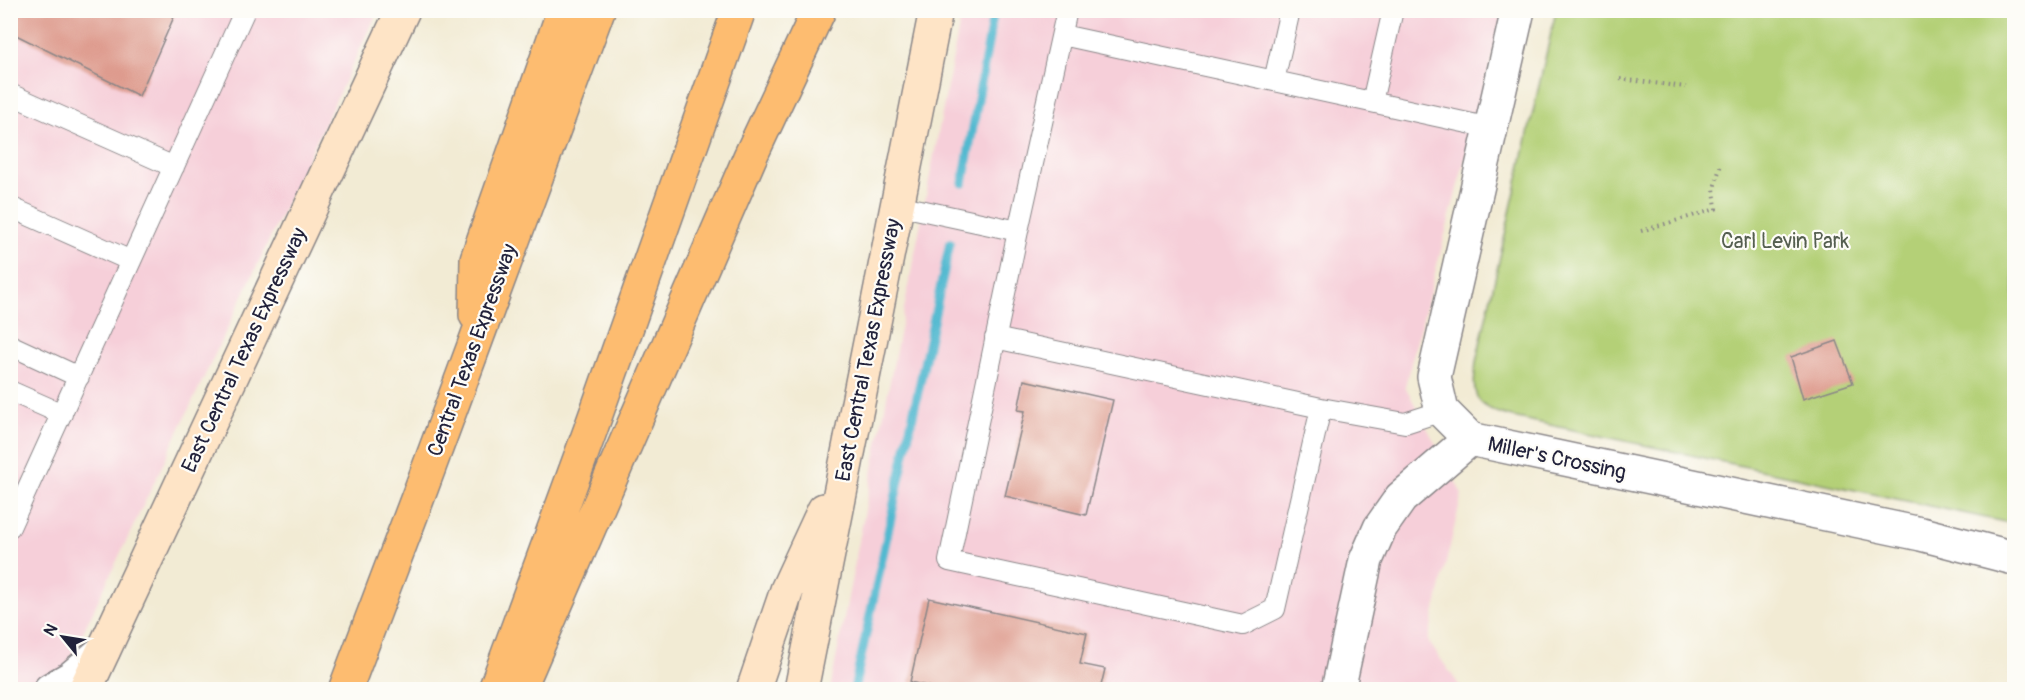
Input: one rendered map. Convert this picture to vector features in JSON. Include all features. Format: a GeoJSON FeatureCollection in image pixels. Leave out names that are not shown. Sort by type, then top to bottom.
{"type":"FeatureCollection","features":[{"type":"Feature","properties":{"kind":"highway"},"geometry":{"type":"LineString","coordinates":[[475,340],[477,259],[564,10]]}},
{"type":"Feature","properties":{"kind":"highway","name":"Central Texas Expressway"},"geometry":{"type":"LineString","coordinates":[[345,690],[598,10]]}},
{"type":"Feature","properties":{"kind":"highway"},"geometry":{"type":"LineString","coordinates":[[495,690],[590,431],[739,10]]}},
{"type":"Feature","properties":{"kind":"highway"},"geometry":{"type":"LineString","coordinates":[[512,690],[526,673],[750,157],[819,10]]}},
{"type":"Feature","properties":{"kind":"main road","name":"East Central Texas Expressway"},"geometry":{"type":"LineString","coordinates":[[85,690],[403,10]]}},
{"type":"Feature","properties":{"kind":"main road","name":"East Central Texas Expressway"},"geometry":{"type":"LineString","coordinates":[[801,690],[936,10]]}},
{"type":"Feature","properties":{"kind":"main road"},"geometry":{"type":"LineString","coordinates":[[753,690],[787,590],[846,462]]}},
{"type":"Feature","properties":{"kind":"street"},"geometry":{"type":"LineString","coordinates":[[1442,411],[1434,377],[1518,10]]}},
{"type":"Feature","properties":{"kind":"street","name":"Miller's Crossing"},"geometry":{"type":"LineString","coordinates":[[1442,411],[1470,439],[1921,534],[2014,558]]}},
{"type":"Feature","properties":{"kind":"street"},"geometry":{"type":"LineString","coordinates":[[1338,690],[1366,560],[1380,528],[1401,498],[1470,439]]}},
{"type":"Feature","properties":{"kind":"street"},"geometry":{"type":"LineString","coordinates":[[50,690],[70,678],[103,651]]}},
{"type":"Feature","properties":{"kind":"lane"},"geometry":{"type":"LineString","coordinates":[[10,527],[245,10]]}},
{"type":"Feature","properties":{"kind":"lane"},"geometry":{"type":"LineString","coordinates":[[1067,10],[949,561],[1243,625],[1275,609],[1321,408]]}},
{"type":"Feature","properties":{"kind":"lane"},"geometry":{"type":"LineString","coordinates":[[1274,81],[1290,10]]}},
{"type":"Feature","properties":{"kind":"lane"},"geometry":{"type":"LineString","coordinates":[[1372,102],[1393,10]]}},
{"type":"Feature","properties":{"kind":"lane"},"geometry":{"type":"LineString","coordinates":[[1062,35],[1491,128]]}},
{"type":"Feature","properties":{"kind":"lane"},"geometry":{"type":"LineString","coordinates":[[10,94],[174,167]]}},
{"type":"Feature","properties":{"kind":"lane"},"geometry":{"type":"LineString","coordinates":[[897,205],[1018,231]]}},
{"type":"Feature","properties":{"kind":"lane"},"geometry":{"type":"LineString","coordinates":[[10,207],[131,261]]}},
{"type":"Feature","properties":{"kind":"lane"},"geometry":{"type":"LineString","coordinates":[[995,338],[1321,408],[1405,423],[1442,411]]}},
{"type":"Feature","properties":{"kind":"lane"},"geometry":{"type":"LineString","coordinates":[[10,345],[79,376]]}},
{"type":"Feature","properties":{"kind":"lane"},"geometry":{"type":"LineString","coordinates":[[10,391],[62,414]]}},
{"type":"Feature","properties":{"kind":"path"},"geometry":{"type":"LineString","coordinates":[[1620,79],[1686,87]]}},
{"type":"Feature","properties":{"kind":"path"},"geometry":{"type":"LineString","coordinates":[[1641,231],[1716,209],[1714,188],[1721,164]]}},
{"type":"Feature","properties":{"kind":"shaded area"},"geometry":{"type":"Polygon","coordinates":[[[10,11],[378,11],[56,689],[11,689],[10,11]]]}},
{"type":"Feature","properties":{"kind":"shaded area"},"geometry":{"type":"Polygon","coordinates":[[[962,11],[1504,11],[1405,386],[1462,494],[1428,641],[1462,689],[830,690],[962,11]]]}},
{"type":"Feature","properties":{"kind":"green space","name":"Carl Levin Park"},"geometry":{"type":"Polygon","coordinates":[[[1556,11],[2014,11],[2014,524],[1508,416],[1481,403],[1477,398],[1474,383],[1476,362],[1556,11]]]}},
{"type":"Feature","properties":{"kind":"building"},"geometry":{"type":"Polygon","coordinates":[[[10,10],[177,10],[139,96],[10,32],[10,10]]]}},
{"type":"Feature","properties":{"kind":"building"},"geometry":{"type":"Polygon","coordinates":[[[1837,341],[1853,383],[1803,399],[1791,357],[1837,341]]]}},
{"type":"Feature","properties":{"kind":"building"},"geometry":{"type":"Polygon","coordinates":[[[1024,380],[1113,400],[1086,515],[1005,496],[1025,411],[1018,410],[1024,380]]]}},
{"type":"Feature","properties":{"kind":"building"},"geometry":{"type":"Polygon","coordinates":[[[929,598],[1087,633],[1080,664],[1105,669],[1100,690],[943,690],[910,682],[929,598]]]}},
{"type":"Feature","properties":{"kind":"waterway"},"geometry":{"type":"LineString","coordinates":[[963,183],[994,10]]}},
{"type":"Feature","properties":{"kind":"waterway"},"geometry":{"type":"LineString","coordinates":[[854,690],[950,243]]}}]}
